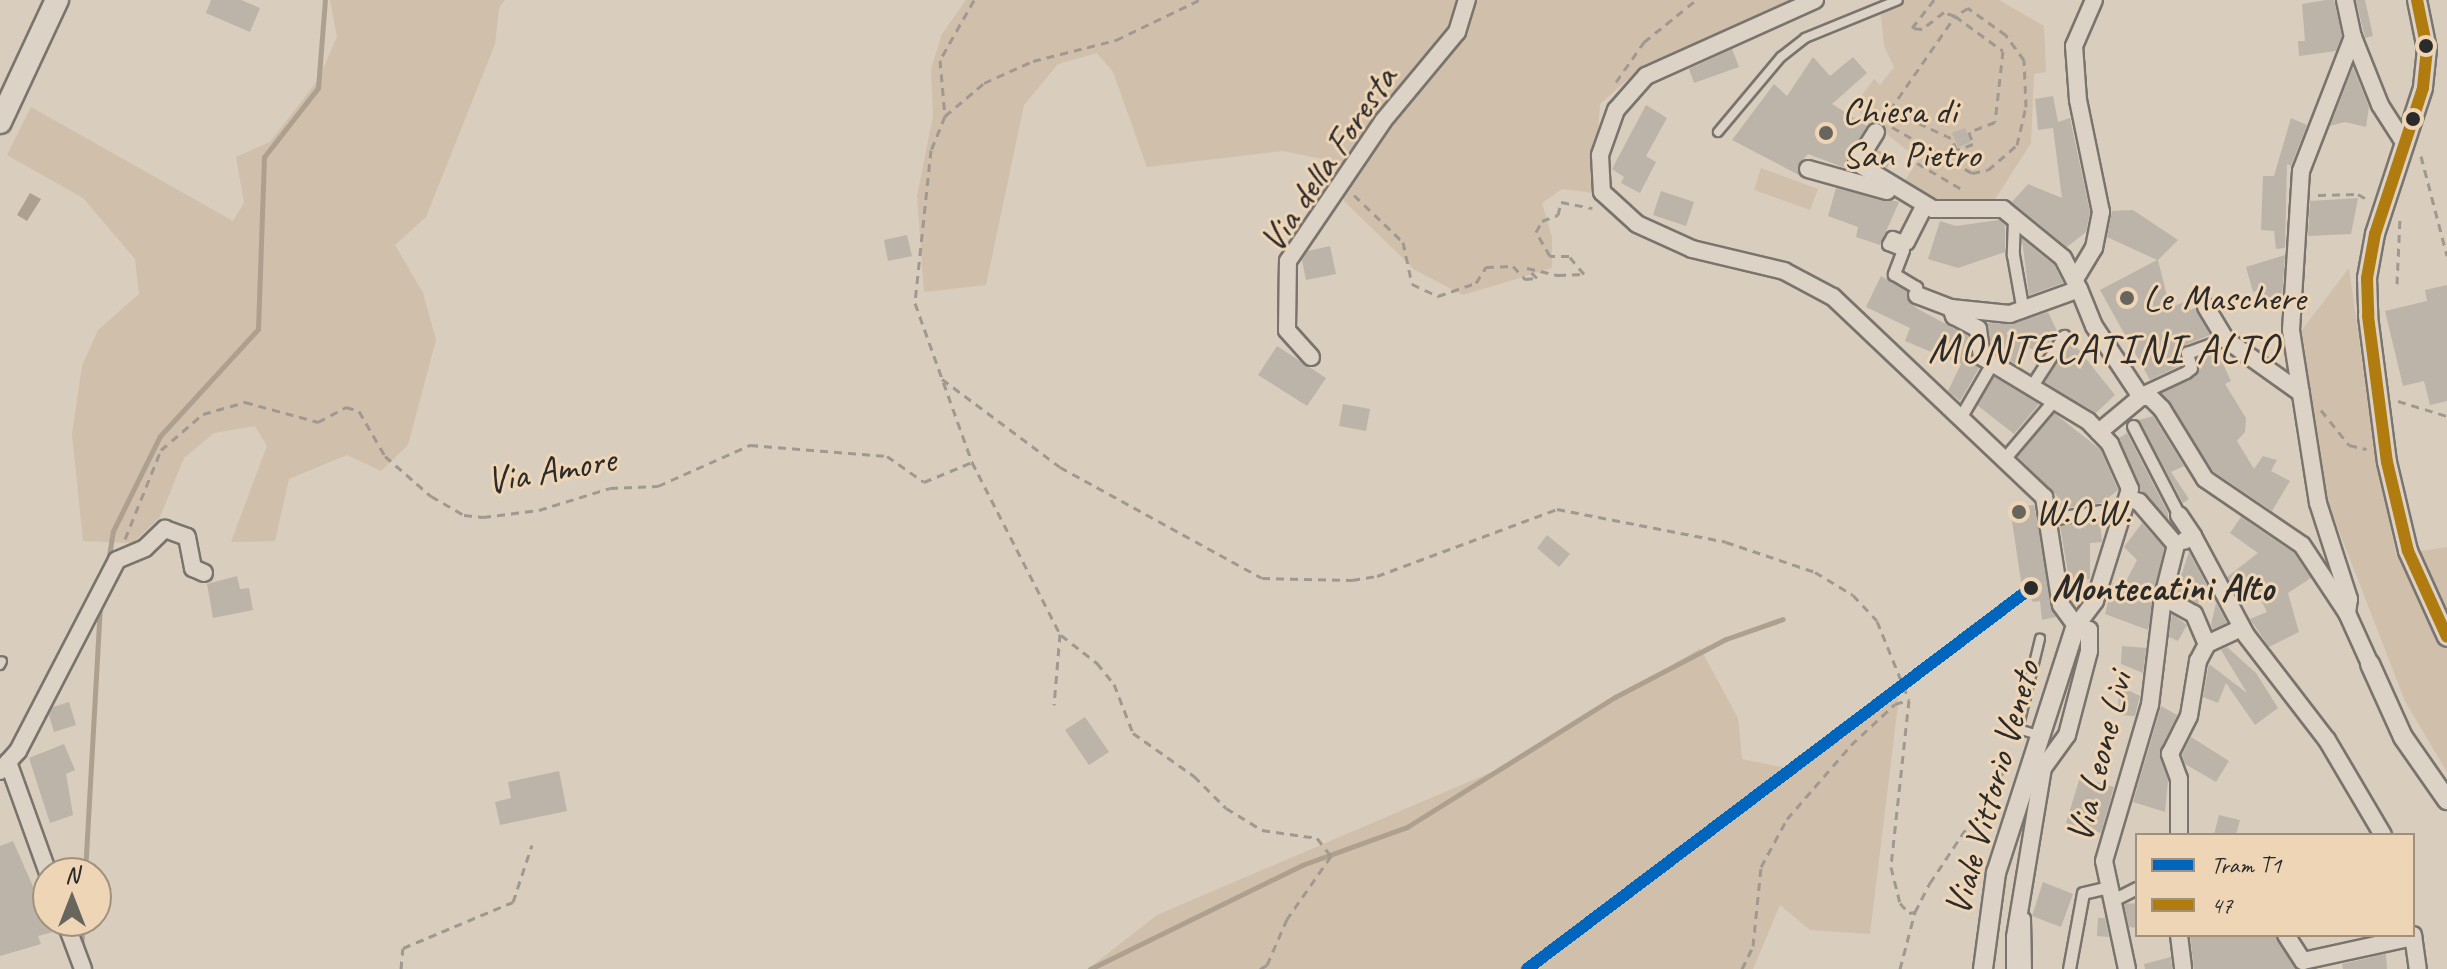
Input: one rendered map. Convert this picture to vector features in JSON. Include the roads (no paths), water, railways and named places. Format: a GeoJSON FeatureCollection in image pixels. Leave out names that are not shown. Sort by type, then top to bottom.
{"type":"FeatureCollection","features":[{"type":"Feature","properties":{"kind":"main road"},"geometry":{"type":"LineString","coordinates":[[0,122],[57,0]]}},
{"type":"Feature","properties":{"kind":"street","name":"Via della Foresta"},"geometry":{"type":"LineString","coordinates":[[1311,357],[1287,330],[1288,261],[1383,121],[1457,32],[1467,0]]}},
{"type":"Feature","properties":{"kind":"street"},"geometry":{"type":"LineString","coordinates":[[1815,0],[1646,76],[1616,110],[1600,155],[1602,192],[1637,224],[1692,249],[1784,271],[1833,297],[2044,497],[2050,519],[2061,605],[2076,626],[2089,630],[2089,651],[2067,735],[2043,768],[2023,892],[2015,969]]}},
{"type":"Feature","properties":{"kind":"street"},"geometry":{"type":"LineString","coordinates":[[1921,212],[1906,242],[1892,237],[1888,244],[1903,250],[1894,274],[1916,287],[1917,295],[1951,308],[2023,311],[2046,304],[2078,282],[2094,248],[2101,212],[2078,100],[2074,46],[2094,0]]}},
{"type":"Feature","properties":{"kind":"street"},"geometry":{"type":"LineString","coordinates":[[2345,0],[2353,37],[2380,105],[2408,136]]}},
{"type":"Feature","properties":{"kind":"street"},"geometry":{"type":"LineString","coordinates":[[2417,0],[2427,49],[2423,88],[2375,234],[2367,278],[2378,400],[2408,551],[2447,637]]}},
{"type":"Feature","properties":{"kind":"street"},"geometry":{"type":"LineString","coordinates":[[2347,613],[2349,599],[2318,503],[2307,398],[2291,330],[2301,171],[2353,37]]}},
{"type":"Feature","properties":{"kind":"street"},"geometry":{"type":"LineString","coordinates":[[1879,127],[1857,163],[1933,209],[1993,209],[2014,218],[2078,282],[2094,326],[2140,395],[2150,397],[2162,409],[2192,463],[2205,479],[2302,545],[2347,613],[2403,737],[2447,800]]}},
{"type":"Feature","properties":{"kind":"street"},"geometry":{"type":"LineString","coordinates":[[1808,169],[1903,196],[1921,212],[1943,215],[1944,209]]}},
{"type":"Feature","properties":{"kind":"street"},"geometry":{"type":"LineString","coordinates":[[2014,218],[2013,255],[2023,311]]}},
{"type":"Feature","properties":{"kind":"street"},"geometry":{"type":"LineString","coordinates":[[2206,307],[2225,339],[2307,398]]}},
{"type":"Feature","properties":{"kind":"street"},"geometry":{"type":"LineString","coordinates":[[1951,308],[1954,316],[1978,329],[1982,357],[2054,400],[2099,432],[2130,489],[2095,601],[2076,626]]}},
{"type":"Feature","properties":{"kind":"street"},"geometry":{"type":"LineString","coordinates":[[2031,387],[2064,336]]}},
{"type":"Feature","properties":{"kind":"street"},"geometry":{"type":"LineString","coordinates":[[2099,432],[2140,395],[2191,368],[2187,353],[2225,339]]}},
{"type":"Feature","properties":{"kind":"street"},"geometry":{"type":"LineString","coordinates":[[1960,418],[1992,363]]}},
{"type":"Feature","properties":{"kind":"street"},"geometry":{"type":"LineString","coordinates":[[2004,459],[2054,400]]}},
{"type":"Feature","properties":{"kind":"street"},"geometry":{"type":"LineString","coordinates":[[2133,426],[2242,628],[2327,740],[2382,833]]}},
{"type":"Feature","properties":{"kind":"street"},"geometry":{"type":"LineString","coordinates":[[2128,498],[2139,502],[2158,525],[2173,552],[2197,541]]}},
{"type":"Feature","properties":{"kind":"street"},"geometry":{"type":"LineString","coordinates":[[2050,519],[2101,511],[2122,517]]}},
{"type":"Feature","properties":{"kind":"street"},"geometry":{"type":"LineString","coordinates":[[41,857],[4,766],[117,560],[145,548],[165,529],[187,537],[193,568],[204,573]]}},
{"type":"Feature","properties":{"kind":"street","name":"Via Leone Livi"},"geometry":{"type":"LineString","coordinates":[[2127,969],[2104,861],[2150,705],[2163,597],[2173,552]]}},
{"type":"Feature","properties":{"kind":"street"},"geometry":{"type":"LineString","coordinates":[[2163,597],[2194,614],[2207,644]]}},
{"type":"Feature","properties":{"kind":"street","name":"Viale Vittorio Veneto"},"geometry":{"type":"LineString","coordinates":[[1983,969],[1990,896],[2037,739],[2076,626]]}},
{"type":"Feature","properties":{"kind":"street"},"geometry":{"type":"LineString","coordinates":[[2179,833],[2179,779],[2170,754],[2189,716],[2198,661],[2207,644],[2242,628]]}},
{"type":"Feature","properties":{"kind":"street"},"geometry":{"type":"LineString","coordinates":[[2069,969],[2083,893],[2111,893],[2135,888]]}},
{"type":"Feature","properties":{"kind":"street"},"geometry":{"type":"LineString","coordinates":[[2023,892],[2025,969]]}},
{"type":"Feature","properties":{"kind":"street"},"geometry":{"type":"LineString","coordinates":[[71,937],[83,969]]}},
{"type":"Feature","properties":{"kind":"street"},"geometry":{"type":"LineString","coordinates":[[2179,937],[2183,969]]}},
{"type":"Feature","properties":{"kind":"street"},"geometry":{"type":"LineString","coordinates":[[2287,937],[2303,961],[2409,937]]}},
{"type":"Feature","properties":{"kind":"street"},"geometry":{"type":"LineString","coordinates":[[2413,937],[2418,969]]}},
{"type":"Feature","properties":{"kind":"street"},"geometry":{"type":"LineString","coordinates":[[2121,942],[2134,969]]}},
{"type":"Feature","properties":{"kind":"lane"},"geometry":{"type":"LineString","coordinates":[[1718,132],[1781,57],[1805,38],[1898,0]]}},
{"type":"Feature","properties":{"kind":"lane"},"geometry":{"type":"LineString","coordinates":[[2037,739],[2018,729],[2040,639]]}},
{"type":"Feature","properties":{"kind":"waterway"},"geometry":{"type":"LineString","coordinates":[[108,562],[113,531],[160,436],[258,329],[264,157],[318,88],[325,0]]}},
{"type":"Feature","properties":{"kind":"waterway"},"geometry":{"type":"LineString","coordinates":[[86,857],[100,607]]}},
{"type":"Feature","properties":{"kind":"waterway"},"geometry":{"type":"LineString","coordinates":[[1090,969],[1302,865],[1407,827],[1615,697],[1726,639],[1783,619]]}},
{"type":"Feature","properties":{"kind":"waterway"},"geometry":{"type":"LineString","coordinates":[[81,948],[82,937]]}},
{"type":"Feature","properties":{"kind":"tram line","name":"T1"},"geometry":{"type":"LineString","coordinates":[[1527,969],[2031,588]]}},
{"type":"Feature","properties":{"kind":"place","name":"Chiesa di San Pietro"},"geometry":{"type":"Point","coordinates":[1826,133]}},
{"type":"Feature","properties":{"kind":"place","name":"Le Maschere"},"geometry":{"type":"Point","coordinates":[2127,298]}},
{"type":"Feature","properties":{"kind":"place","name":"W.O.W."},"geometry":{"type":"Point","coordinates":[2019,512]}},
{"type":"Feature","properties":{"kind":"place","name":"Montecatini Alto"},"geometry":{"type":"Point","coordinates":[2031,588]}},
{"type":"Feature","properties":{"kind":"district","name":"MONTECATINI ALTO"},"geometry":{"type":"Point","coordinates":[2104,349]}}]}
